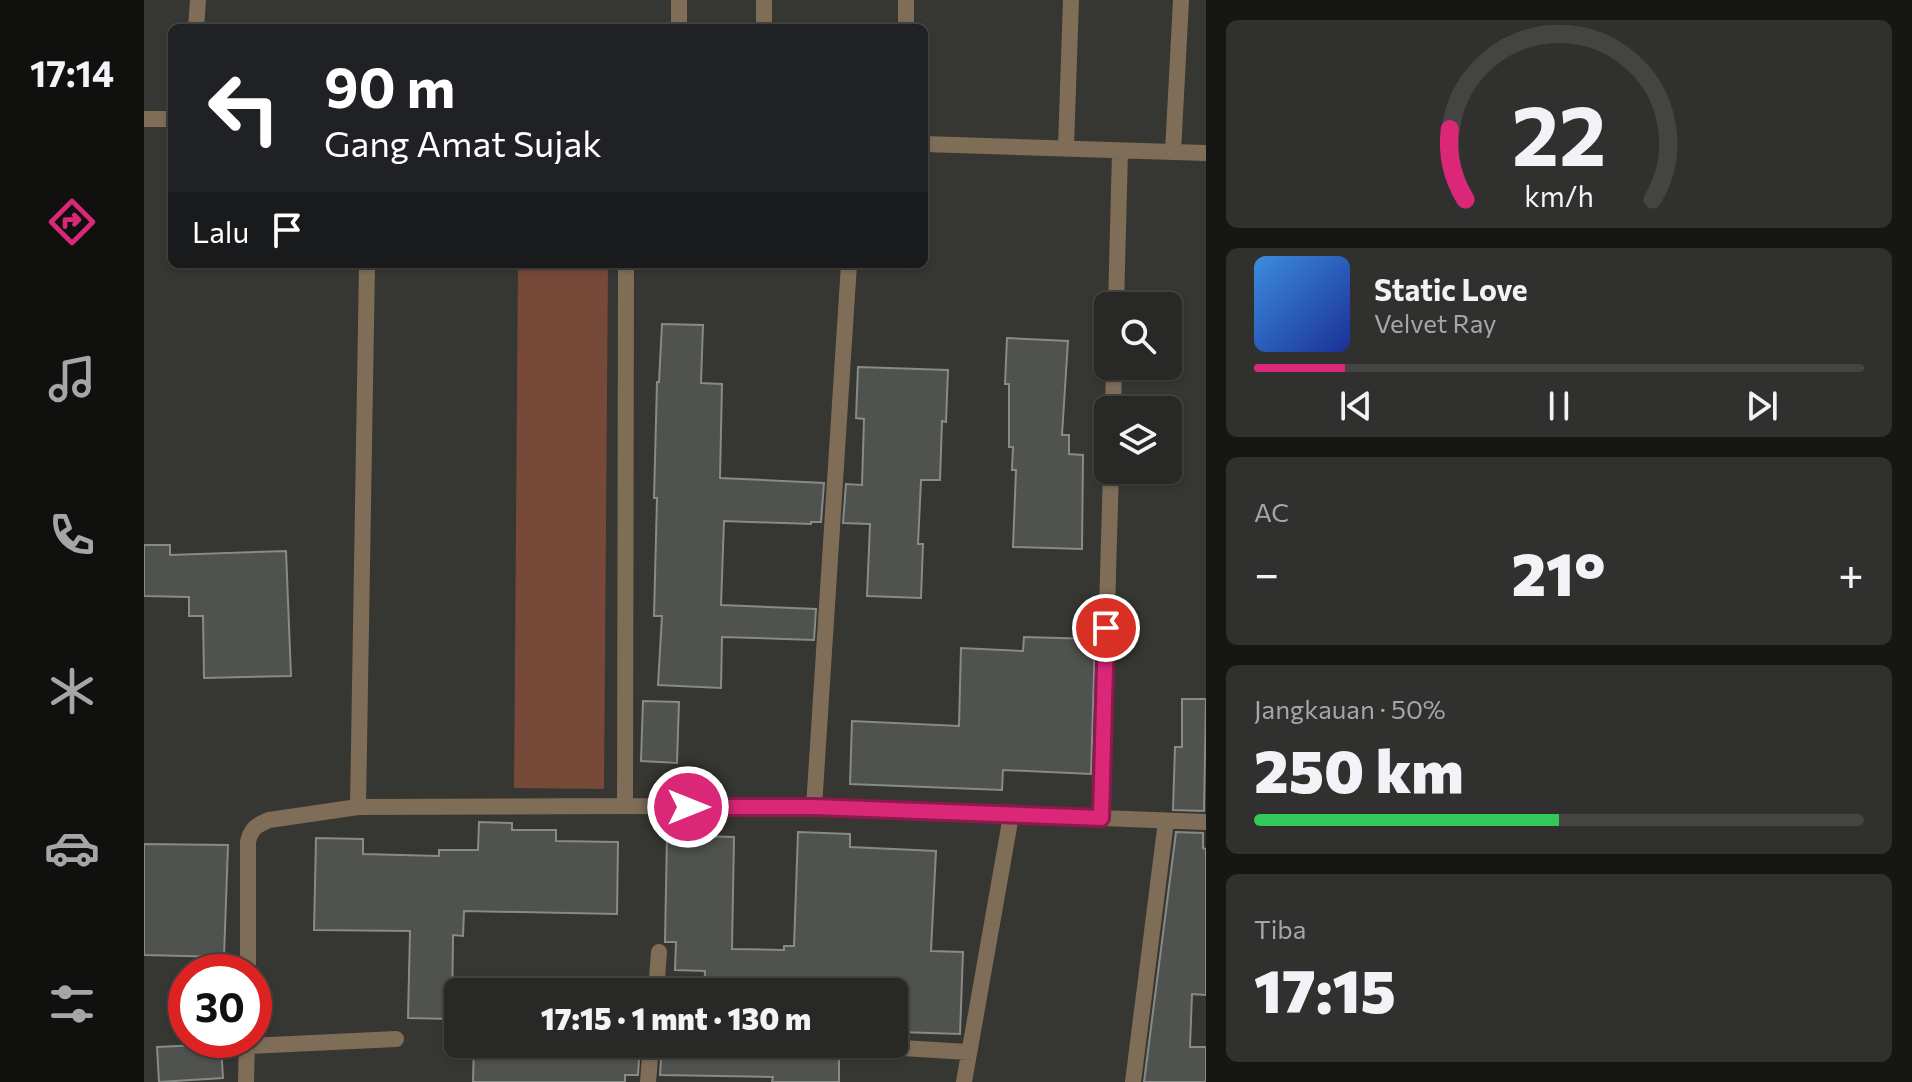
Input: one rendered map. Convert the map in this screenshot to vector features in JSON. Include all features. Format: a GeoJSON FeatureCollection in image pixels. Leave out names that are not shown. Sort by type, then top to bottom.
{"type":"FeatureCollection","features":[{"type":"Feature","properties":{"kind":"street"},"geometry":{"type":"LineString","coordinates":[[196,24],[198,0]]}},
{"type":"Feature","properties":{"kind":"street"},"geometry":{"type":"LineString","coordinates":[[679,0],[679,24]]}},
{"type":"Feature","properties":{"kind":"street"},"geometry":{"type":"LineString","coordinates":[[764,0],[764,24]]}},
{"type":"Feature","properties":{"kind":"street"},"geometry":{"type":"LineString","coordinates":[[906,0],[906,24]]}},
{"type":"Feature","properties":{"kind":"street"},"geometry":{"type":"LineString","coordinates":[[1066,147],[1071,0]]}},
{"type":"Feature","properties":{"kind":"street"},"geometry":{"type":"LineString","coordinates":[[1173,152],[1181,0]]}},
{"type":"Feature","properties":{"kind":"street"},"geometry":{"type":"LineString","coordinates":[[144,119],[168,119]]}},
{"type":"Feature","properties":{"kind":"street"},"geometry":{"type":"LineString","coordinates":[[928,144],[1206,153]]}},
{"type":"Feature","properties":{"kind":"street"},"geometry":{"type":"LineString","coordinates":[[1116,292],[1120,152]]}},
{"type":"Feature","properties":{"kind":"street"},"geometry":{"type":"LineString","coordinates":[[358,807],[367,268]]}},
{"type":"Feature","properties":{"kind":"street"},"geometry":{"type":"LineString","coordinates":[[625,806],[626,268]]}},
{"type":"Feature","properties":{"kind":"street"},"geometry":{"type":"LineString","coordinates":[[814,807],[849,268]]}},
{"type":"Feature","properties":{"kind":"street"},"geometry":{"type":"LineString","coordinates":[[1101,818],[1111,484]]}},
{"type":"Feature","properties":{"kind":"street"},"geometry":{"type":"LineString","coordinates":[[248,954],[250,832],[269,820],[358,807],[814,807],[1206,822]]}},
{"type":"Feature","properties":{"kind":"street"},"geometry":{"type":"LineString","coordinates":[[964,1082],[1011,816]]}},
{"type":"Feature","properties":{"kind":"street"},"geometry":{"type":"LineString","coordinates":[[1133,1082],[1166,821]]}},
{"type":"Feature","properties":{"kind":"street"},"geometry":{"type":"LineString","coordinates":[[657,978],[659,952]]}},
{"type":"Feature","properties":{"kind":"street"},"geometry":{"type":"LineString","coordinates":[[272,1042],[396,1039]]}},
{"type":"Feature","properties":{"kind":"street"},"geometry":{"type":"LineString","coordinates":[[908,1048],[968,1052]]}},
{"type":"Feature","properties":{"kind":"street"},"geometry":{"type":"LineString","coordinates":[[246,1082],[247,1058]]}},
{"type":"Feature","properties":{"kind":"street"},"geometry":{"type":"LineString","coordinates":[[648,1082],[650,1058]]}},
{"type":"Feature","properties":{"kind":"shaded area"},"geometry":{"type":"Polygon","coordinates":[[[518,268],[608,268],[604,789],[514,788],[518,268]]]}},
{"type":"Feature","properties":{"kind":"building"},"geometry":{"type":"Polygon","coordinates":[[[662,324],[703,325],[701,383],[722,384],[720,478],[824,483],[821,522],[724,521],[721,605],[816,609],[814,640],[722,637],[721,688],[658,685],[662,616],[654,616],[657,498],[654,498],[662,324]]]}},
{"type":"Feature","properties":{"kind":"building"},"geometry":{"type":"Polygon","coordinates":[[[1007,338],[1068,341],[1062,435],[1069,435],[1069,454],[1083,455],[1082,549],[1013,547],[1016,470],[1012,470],[1013,447],[1009,447],[1009,384],[1005,384],[1007,338]]]}},
{"type":"Feature","properties":{"kind":"building"},"geometry":{"type":"Polygon","coordinates":[[[858,367],[948,370],[940,480],[921,480],[918,544],[923,544],[921,598],[867,596],[870,524],[843,523],[846,484],[862,485],[864,419],[856,418],[858,367]]]}},
{"type":"Feature","properties":{"kind":"building"},"geometry":{"type":"Polygon","coordinates":[[[144,545],[170,545],[170,555],[286,551],[291,676],[204,678],[203,616],[189,616],[189,597],[144,596],[144,545]]]}},
{"type":"Feature","properties":{"kind":"building"},"geometry":{"type":"Polygon","coordinates":[[[1024,637],[1095,639],[1091,774],[1003,770],[1002,790],[850,784],[852,721],[959,726],[961,648],[1023,651],[1024,637]]]}},
{"type":"Feature","properties":{"kind":"building"},"geometry":{"type":"Polygon","coordinates":[[[1182,699],[1206,699],[1204,811],[1173,810],[1175,747],[1182,747],[1182,699]]]}},
{"type":"Feature","properties":{"kind":"building"},"geometry":{"type":"Polygon","coordinates":[[[643,701],[679,702],[677,763],[641,761],[643,701]]]}},
{"type":"Feature","properties":{"kind":"building"},"geometry":{"type":"Polygon","coordinates":[[[479,822],[512,823],[512,830],[556,830],[556,841],[618,842],[617,914],[464,911],[463,936],[453,935],[452,978],[444,978],[444,1019],[408,1018],[410,931],[314,930],[316,838],[363,839],[363,854],[439,856],[439,850],[478,850],[479,822]]]}},
{"type":"Feature","properties":{"kind":"building"},"geometry":{"type":"Polygon","coordinates":[[[798,832],[850,834],[850,847],[936,851],[931,951],[963,952],[960,1034],[908,1032],[908,978],[705,978],[705,971],[675,970],[676,942],[665,942],[667,835],[734,837],[732,949],[784,950],[784,946],[794,946],[798,832]]]}},
{"type":"Feature","properties":{"kind":"building"},"geometry":{"type":"Polygon","coordinates":[[[1176,832],[1203,833],[1203,848],[1206,849],[1206,995],[1192,994],[1190,1047],[1206,1047],[1206,1082],[1144,1082],[1176,832]]]}},
{"type":"Feature","properties":{"kind":"building"},"geometry":{"type":"Polygon","coordinates":[[[144,844],[228,845],[224,954],[144,955],[144,844]]]}},
{"type":"Feature","properties":{"kind":"building"},"geometry":{"type":"Polygon","coordinates":[[[168,1046],[168,1058],[222,1058],[223,1078],[159,1082],[157,1047],[168,1046]]]}},
{"type":"Feature","properties":{"kind":"building"},"geometry":{"type":"Polygon","coordinates":[[[474,1058],[639,1058],[638,1075],[625,1075],[625,1082],[473,1082],[474,1058]]]}},
{"type":"Feature","properties":{"kind":"building"},"geometry":{"type":"Polygon","coordinates":[[[661,1058],[839,1058],[839,1082],[772,1082],[773,1077],[660,1075],[661,1058]]]}},
{"type":"Feature","properties":{"kind":"route"},"geometry":{"type":"LineString","coordinates":[[688,807],[814,807],[1101,818],[1106,628]]}}]}
